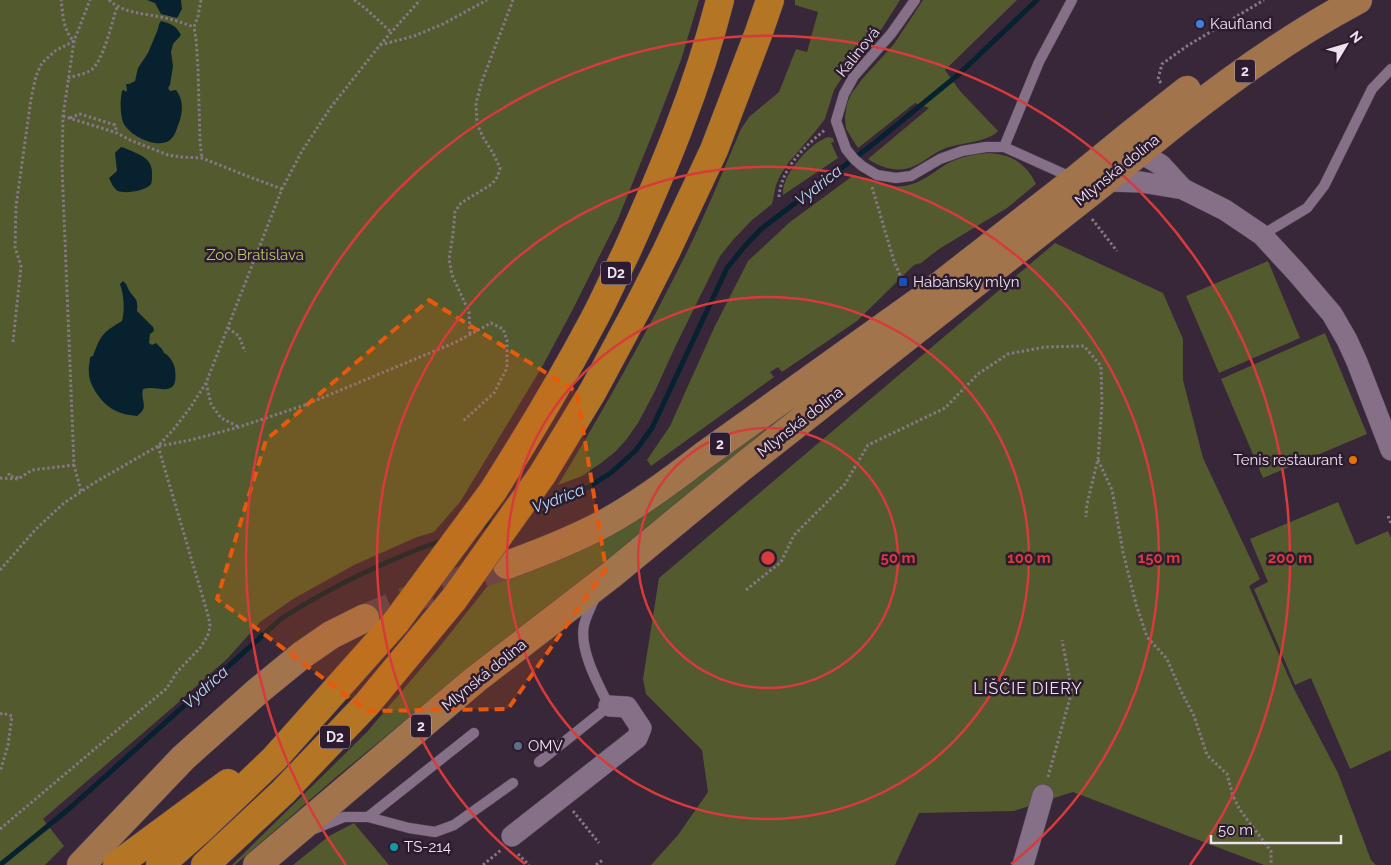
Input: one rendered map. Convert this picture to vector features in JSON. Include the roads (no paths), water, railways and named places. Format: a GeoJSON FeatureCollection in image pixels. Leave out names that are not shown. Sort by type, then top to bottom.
{"type":"FeatureCollection","features":[{"type":"Feature","properties":{"kind":"highway","name":"D2"},"geometry":{"type":"LineString","coordinates":[[160,865],[202,828],[274,759],[303,727],[396,622],[493,492],[544,409],[594,319],[644,212],[696,80],[720,0]]}},
{"type":"Feature","properties":{"kind":"highway","name":"D2"},"geometry":{"type":"LineString","coordinates":[[205,865],[283,792],[367,704],[454,598],[542,474],[593,391],[666,252],[714,150],[770,0]]}},
{"type":"Feature","properties":{"kind":"highway"},"geometry":{"type":"LineString","coordinates":[[117,865],[303,727]]}},
{"type":"Feature","properties":{"kind":"main road","name":"Mlynská dolina"},"geometry":{"type":"LineString","coordinates":[[257,865],[476,679],[611,575],[741,468],[1105,181],[1127,149],[1198,83],[1260,36],[1318,0]]}},
{"type":"Feature","properties":{"kind":"main road","name":"Mlynská dolina"},"geometry":{"type":"LineString","coordinates":[[507,565],[557,546],[604,524],[638,504],[921,300],[1076,179],[1216,92],[1269,54],[1313,26],[1358,0]]}},
{"type":"Feature","properties":{"kind":"main road"},"geometry":{"type":"LineString","coordinates":[[1076,179],[1105,181]]}},
{"type":"Feature","properties":{"kind":"main road"},"geometry":{"type":"LineString","coordinates":[[81,865],[183,758],[258,691],[302,655],[331,635],[365,618]]}},
{"type":"Feature","properties":{"kind":"street"},"geometry":{"type":"LineString","coordinates":[[1127,149],[1160,164],[1183,189]]}},
{"type":"Feature","properties":{"kind":"street"},"geometry":{"type":"LineString","coordinates":[[1105,181],[1141,182],[1183,189],[1226,210],[1262,235],[1332,314],[1357,362],[1391,450]]}},
{"type":"Feature","properties":{"kind":"street"},"geometry":{"type":"LineString","coordinates":[[507,843],[637,738],[641,728],[626,707],[609,706]]}},
{"type":"Feature","properties":{"kind":"street"},"geometry":{"type":"LineString","coordinates":[[1023,865],[1044,795]]}},
{"type":"Feature","properties":{"kind":"lane","name":"Kalinová"},"geometry":{"type":"LineString","coordinates":[[915,0],[891,34],[854,76],[844,94],[836,122],[846,149],[854,160],[877,175],[896,178],[911,176],[940,159],[962,151],[986,147],[1004,147]]}},
{"type":"Feature","properties":{"kind":"lane"},"geometry":{"type":"LineString","coordinates":[[1072,0],[1039,62],[1004,147],[1076,179]]}},
{"type":"Feature","properties":{"kind":"lane"},"geometry":{"type":"LineString","coordinates":[[1262,235],[1307,208],[1324,186],[1372,89],[1391,69]]}},
{"type":"Feature","properties":{"kind":"lane"},"geometry":{"type":"LineString","coordinates":[[539,762],[609,706],[592,671],[584,643],[584,625],[595,598],[611,575]]}},
{"type":"Feature","properties":{"kind":"lane"},"geometry":{"type":"LineString","coordinates":[[368,817],[474,733]]}},
{"type":"Feature","properties":{"kind":"lane"},"geometry":{"type":"LineString","coordinates":[[283,842],[344,817],[368,817],[409,828],[435,832],[454,826],[513,783]]}},
{"type":"Feature","properties":{"kind":"water"},"geometry":{"type":"Polygon","coordinates":[[[147,0],[181,0],[182,9],[177,18],[161,14],[155,3],[147,0]]]}},
{"type":"Feature","properties":{"kind":"water"},"geometry":{"type":"Polygon","coordinates":[[[161,21],[173,25],[181,35],[173,44],[171,52],[173,66],[168,88],[170,91],[176,90],[180,97],[182,108],[174,136],[164,143],[158,143],[144,140],[126,127],[122,118],[121,103],[122,91],[126,92],[126,84],[135,81],[138,68],[148,53],[161,21]]]}},
{"type":"Feature","properties":{"kind":"water"},"geometry":{"type":"Polygon","coordinates":[[[121,147],[146,159],[152,171],[151,184],[140,190],[125,192],[118,191],[113,187],[109,178],[117,171],[115,153],[121,147]]]}},
{"type":"Feature","properties":{"kind":"water"},"geometry":{"type":"Polygon","coordinates":[[[123,281],[136,300],[137,311],[153,327],[154,331],[150,334],[149,343],[152,345],[156,343],[162,349],[174,364],[175,369],[174,385],[171,388],[143,389],[144,406],[141,413],[137,416],[118,412],[103,402],[95,391],[89,376],[90,357],[93,356],[100,339],[106,332],[122,321],[124,302],[120,284],[123,281]]]}},
{"type":"Feature","properties":{"kind":"waterway","name":"Vydrica"},"geometry":{"type":"LineString","coordinates":[[531,510],[584,490],[612,472],[636,450],[652,428],[727,268],[761,229],[877,141],[959,74],[1037,0]]}},
{"type":"Feature","properties":{"kind":"waterway","name":"Vydrica"},"geometry":{"type":"LineString","coordinates":[[479,528],[497,521]]}},
{"type":"Feature","properties":{"kind":"waterway","name":"Vydrica"},"geometry":{"type":"LineString","coordinates":[[0,865],[70,808],[282,618],[360,575],[401,556],[443,540]]}},
{"type":"Feature","properties":{"kind":"tunnel"},"geometry":{"type":"LineString","coordinates":[[365,618],[433,590],[507,565]]}},
{"type":"Feature","properties":{"kind":"place","name":"Kaufland"},"geometry":{"type":"Point","coordinates":[1200,24]}},
{"type":"Feature","properties":{"kind":"place","name":"Habánsky mlyn"},"geometry":{"type":"Point","coordinates":[903,282]}},
{"type":"Feature","properties":{"kind":"place","name":"Tenis restaurant"},"geometry":{"type":"Point","coordinates":[1353,460]}},
{"type":"Feature","properties":{"kind":"place","name":"OMV"},"geometry":{"type":"Point","coordinates":[518,746]}},
{"type":"Feature","properties":{"kind":"place","name":"TS-214"},"geometry":{"type":"Point","coordinates":[394,847]}},
{"type":"Feature","properties":{"kind":"district","name":"LÍŠČIE DIERY"},"geometry":{"type":"Point","coordinates":[1028,688]}},
{"type":"Feature","properties":{"kind":"park label","name":"Zoo Bratislava"},"geometry":{"type":"Point","coordinates":[255,255]}}]}
